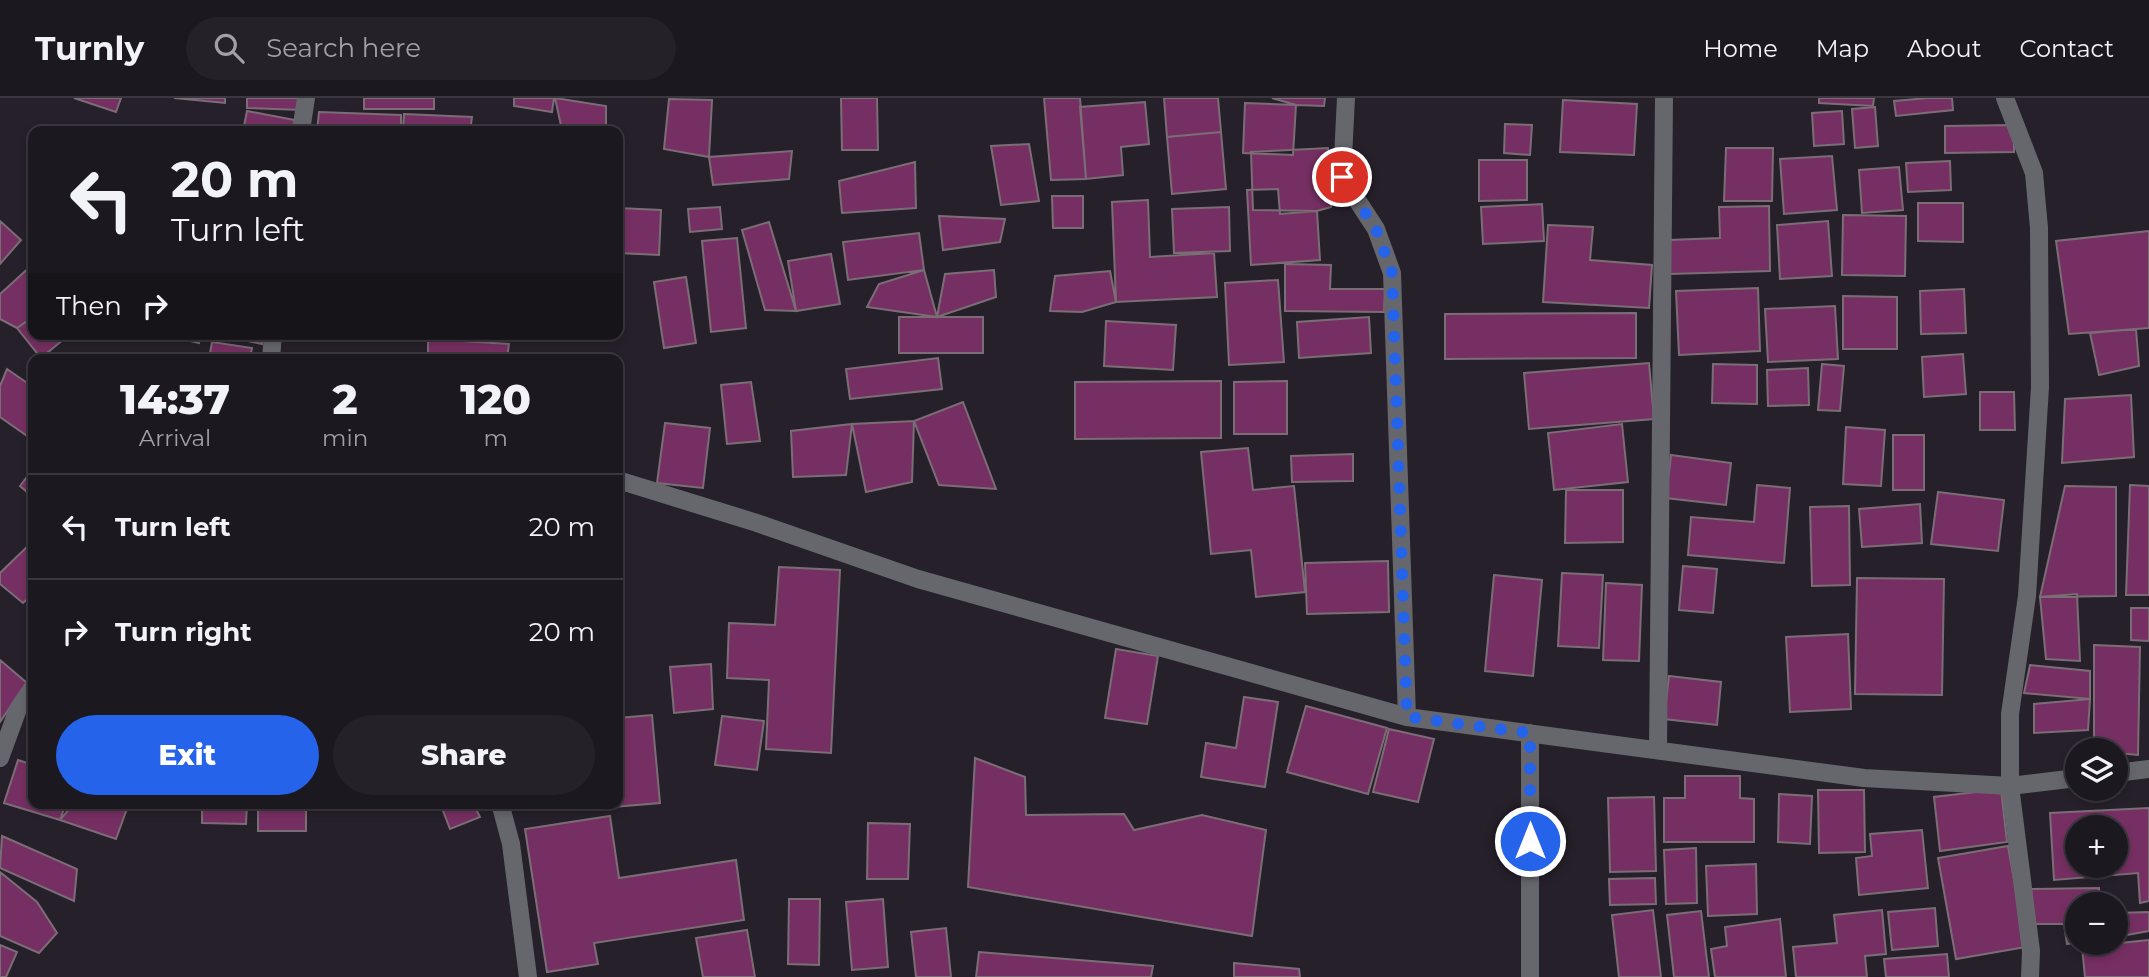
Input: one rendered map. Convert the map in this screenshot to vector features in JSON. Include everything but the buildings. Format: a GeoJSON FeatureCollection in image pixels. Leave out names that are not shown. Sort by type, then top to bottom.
{"type":"FeatureCollection","features":[{"type":"Feature","properties":{"kind":"street"},"geometry":{"type":"LineString","coordinates":[[302,126],[306,98]]}},
{"type":"Feature","properties":{"kind":"street"},"geometry":{"type":"LineString","coordinates":[[1346,98],[1342,177],[1376,229],[1392,273],[1407,717]]}},
{"type":"Feature","properties":{"kind":"street"},"geometry":{"type":"LineString","coordinates":[[1658,749],[1664,98]]}},
{"type":"Feature","properties":{"kind":"street"},"geometry":{"type":"LineString","coordinates":[[2005,98],[2034,173],[2039,228],[2040,387],[2027,596],[2010,714],[2010,786],[2031,951],[2030,977]]}},
{"type":"Feature","properties":{"kind":"street"},"geometry":{"type":"LineString","coordinates":[[623,482],[757,523],[918,579],[1407,717],[1864,778],[2010,786],[2065,779]]}},
{"type":"Feature","properties":{"kind":"street"},"geometry":{"type":"LineString","coordinates":[[0,758],[18,709],[28,694]]}},
{"type":"Feature","properties":{"kind":"street"},"geometry":{"type":"LineString","coordinates":[[1530,733],[1530,977]]}},
{"type":"Feature","properties":{"kind":"street"},"geometry":{"type":"LineString","coordinates":[[2128,772],[2149,769]]}},
{"type":"Feature","properties":{"kind":"street"},"geometry":{"type":"LineString","coordinates":[[501,809],[510,844],[528,977]]}},
{"type":"Feature","properties":{"kind":"route"},"geometry":{"type":"LineString","coordinates":[[1342,177],[1376,229],[1392,273],[1407,717],[1530,733],[1530,841]]}}]}
